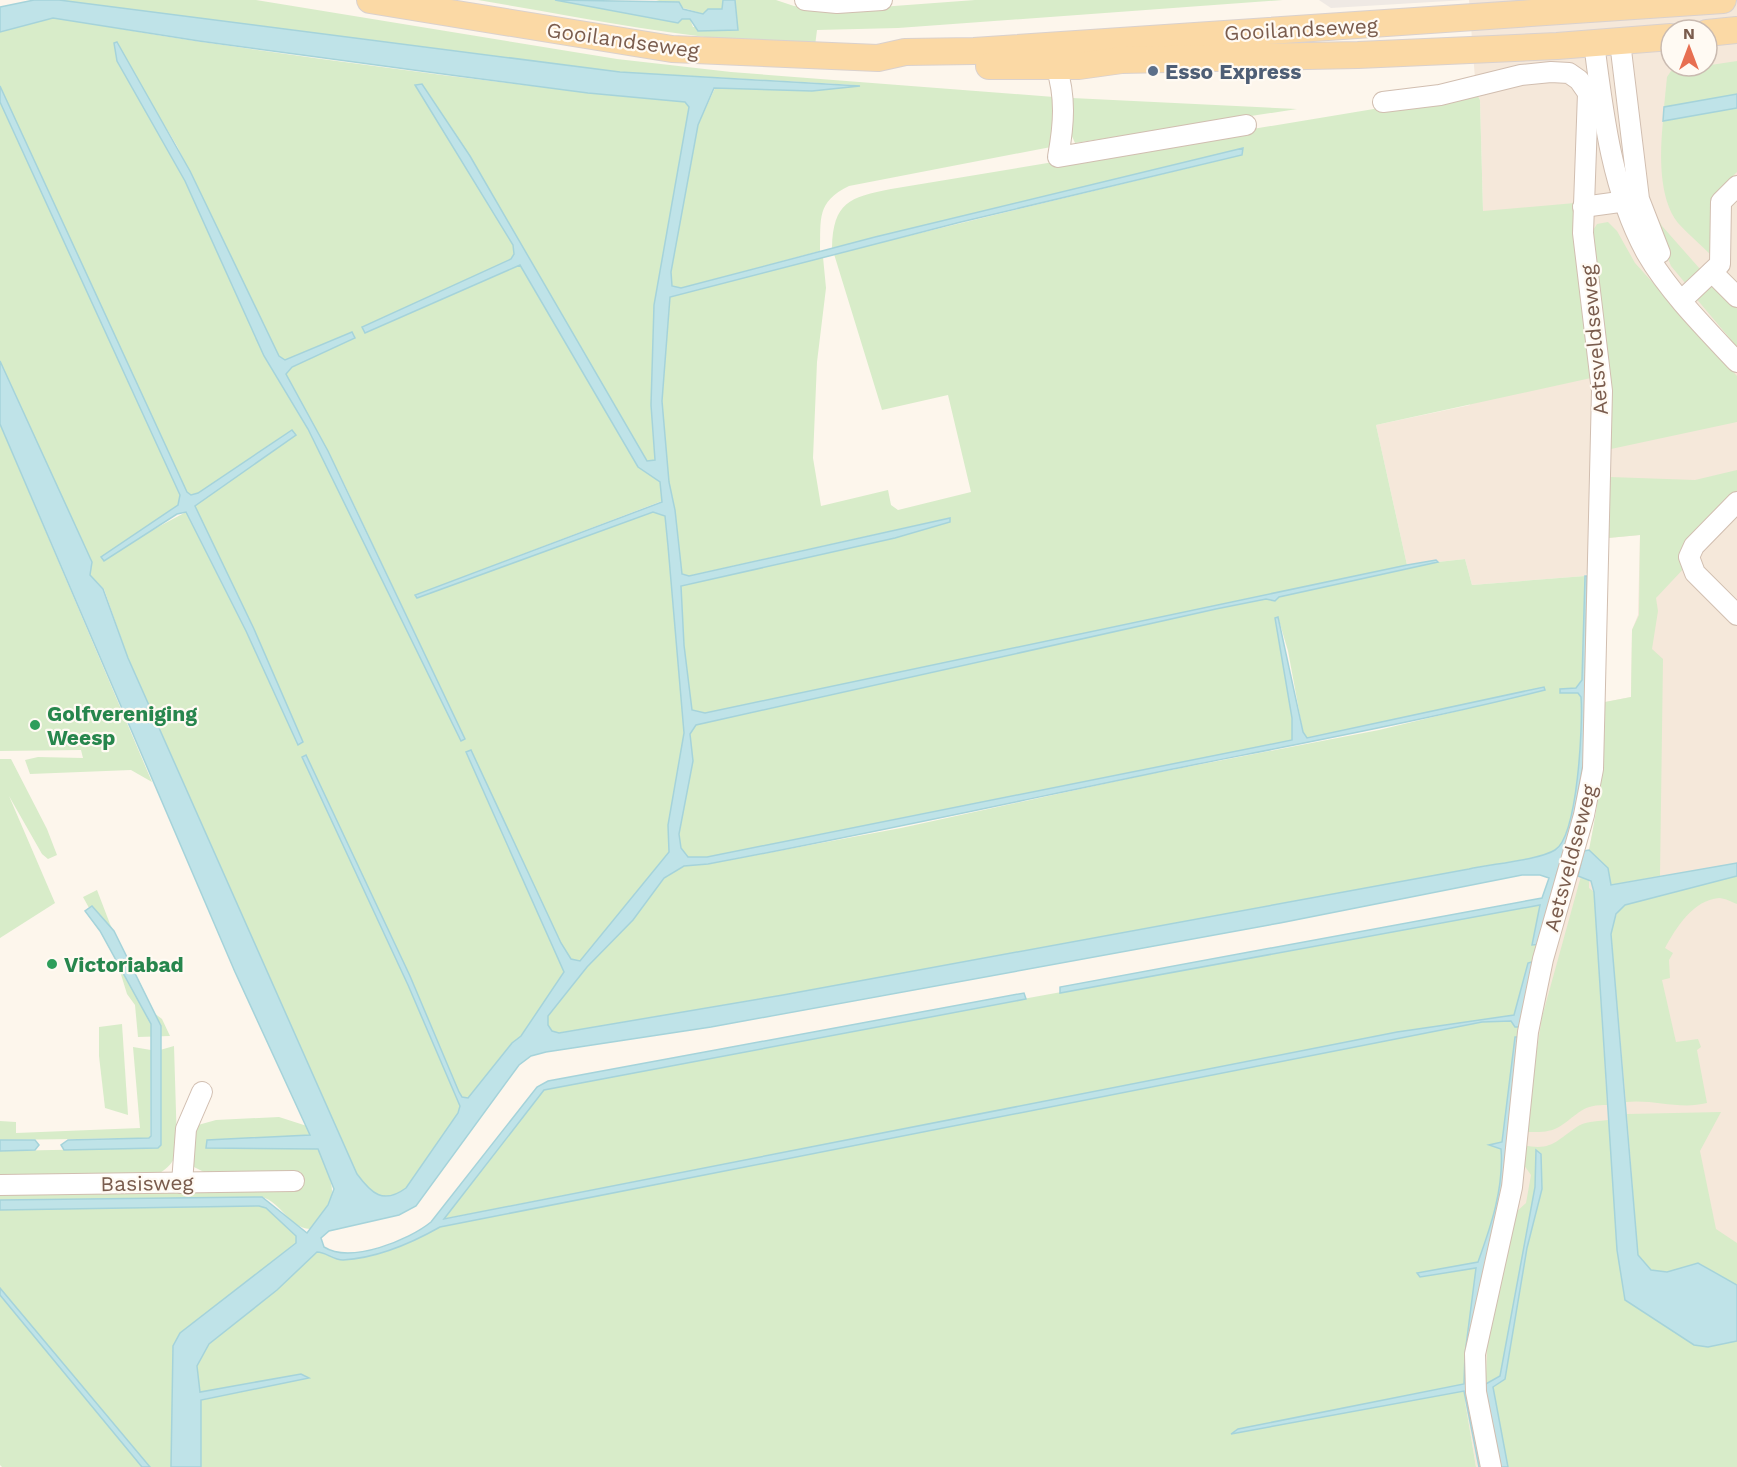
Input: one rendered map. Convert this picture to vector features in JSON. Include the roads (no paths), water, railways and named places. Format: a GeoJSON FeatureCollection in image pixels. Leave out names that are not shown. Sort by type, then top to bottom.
{"type":"FeatureCollection","features":[{"type":"Feature","properties":{"kind":"main road","name":"Gooilandseweg"},"geometry":{"type":"LineString","coordinates":[[370,0],[672,49],[878,58],[905,65],[1079,66],[1122,60],[1358,55],[1659,38]]}},
{"type":"Feature","properties":{"kind":"main road","name":"Gooilandseweg"},"geometry":{"type":"LineString","coordinates":[[878,58],[905,52],[974,51],[1602,5],[1723,0]]}},
{"type":"Feature","properties":{"kind":"main road"},"geometry":{"type":"LineString","coordinates":[[1602,5],[1620,42]]}},
{"type":"Feature","properties":{"kind":"main road"},"geometry":{"type":"LineString","coordinates":[[1594,43],[1602,5]]}},
{"type":"Feature","properties":{"kind":"main road"},"geometry":{"type":"LineString","coordinates":[[1719,32],[1737,30]]}},
{"type":"Feature","properties":{"kind":"street"},"geometry":{"type":"LineString","coordinates":[[805,0],[837,3],[882,0]]}},
{"type":"Feature","properties":{"kind":"street"},"geometry":{"type":"LineString","coordinates":[[1620,42],[1631,200]]}},
{"type":"Feature","properties":{"kind":"street"},"geometry":{"type":"LineString","coordinates":[[1594,43],[1631,200],[1682,300],[1737,362]]}},
{"type":"Feature","properties":{"kind":"street"},"geometry":{"type":"LineString","coordinates":[[1056,66],[1064,93],[1064,124],[1058,157],[1246,125]]}},
{"type":"Feature","properties":{"kind":"street","name":"Aetsveldseweg"},"geometry":{"type":"LineString","coordinates":[[1383,102],[1440,95],[1521,75],[1559,72],[1569,73],[1579,80],[1588,93],[1583,232],[1602,391],[1593,769],[1584,815],[1544,959],[1528,1032],[1512,1187],[1475,1354],[1476,1392],[1491,1467]]}},
{"type":"Feature","properties":{"kind":"street"},"geometry":{"type":"LineString","coordinates":[[1682,300],[1720,264],[1721,202],[1737,186]]}},
{"type":"Feature","properties":{"kind":"street"},"geometry":{"type":"LineString","coordinates":[[1583,207],[1631,200]]}},
{"type":"Feature","properties":{"kind":"street"},"geometry":{"type":"LineString","coordinates":[[1712,272],[1737,297]]}},
{"type":"Feature","properties":{"kind":"street"},"geometry":{"type":"LineString","coordinates":[[1737,502],[1694,546],[1689,557],[1695,573],[1737,615]]}},
{"type":"Feature","properties":{"kind":"street"},"geometry":{"type":"LineString","coordinates":[[182,1183],[186,1129],[202,1092]]}},
{"type":"Feature","properties":{"kind":"street","name":"Basisweg"},"geometry":{"type":"LineString","coordinates":[[0,1185],[294,1181]]}},
{"type":"Feature","properties":{"kind":"water"},"geometry":{"type":"Polygon","coordinates":[[[34,0],[59,0],[620,72],[860,86],[812,91],[714,88],[698,125],[671,272],[672,286],[681,288],[875,237],[1243,148],[1242,155],[961,222],[670,297],[662,401],[669,482],[675,510],[682,574],[689,576],[950,518],[950,522],[895,538],[681,586],[684,645],[692,710],[705,713],[1407,565],[1436,560],[1438,562],[1279,597],[1275,601],[1266,599],[1216,609],[696,725],[690,734],[693,761],[679,834],[681,848],[688,857],[707,857],[1292,740],[1292,718],[1275,618],[1278,617],[1303,732],[1307,738],[1544,687],[1545,690],[1360,732],[825,841],[708,864],[684,866],[664,878],[633,920],[587,967],[548,1016],[548,1025],[552,1031],[559,1033],[783,995],[1514,861],[1555,850],[1563,840],[1574,802],[1581,730],[1581,697],[1578,693],[1560,693],[1560,689],[1576,688],[1582,680],[1585,576],[1587,576],[1584,759],[1573,821],[1556,876],[1563,875],[1543,944],[1532,945],[1540,905],[1060,993],[1060,987],[1542,898],[1549,878],[1540,875],[1522,875],[1280,923],[711,1027],[546,1052],[531,1056],[519,1065],[416,1206],[399,1215],[329,1231],[321,1238],[324,1247],[335,1252],[349,1253],[379,1248],[409,1236],[431,1222],[537,1087],[548,1081],[1024,993],[1026,999],[544,1090],[444,1219],[1397,1032],[1514,1015],[1528,963],[1538,960],[1523,1027],[1515,1027],[1511,1021],[1482,1022],[440,1227],[405,1244],[356,1259],[336,1259],[317,1252],[277,1290],[209,1344],[197,1366],[200,1392],[301,1374],[309,1378],[201,1400],[201,1467],[171,1467],[173,1346],[180,1333],[296,1243],[296,1236],[266,1208],[259,1206],[0,1210],[0,1200],[262,1197],[307,1233],[328,1205],[334,1189],[318,1149],[206,1148],[207,1140],[310,1135],[235,972],[0,424],[0,361],[92,562],[90,575],[103,589],[128,658],[357,1174],[373,1191],[384,1196],[391,1196],[406,1188],[458,1113],[460,1106],[408,985],[302,757],[306,755],[410,976],[459,1092],[462,1097],[468,1098],[512,1043],[521,1036],[564,972],[466,752],[471,750],[561,943],[571,959],[580,961],[669,852],[668,825],[684,733],[665,516],[653,512],[417,598],[415,595],[662,502],[660,482],[638,467],[520,265],[365,333],[362,327],[511,259],[514,254],[513,245],[415,85],[422,84],[470,156],[647,461],[655,460],[651,405],[654,305],[689,107],[685,102],[588,93],[458,76],[199,41],[53,18],[0,32],[0,7],[34,0]]]}},
{"type":"Feature","properties":{"kind":"water"},"geometry":{"type":"Polygon","coordinates":[[[555,0],[679,2],[683,9],[703,14],[708,9],[722,9],[723,0],[735,0],[738,30],[698,31],[690,19],[682,19],[678,23],[555,0]]]}},
{"type":"Feature","properties":{"kind":"water"},"geometry":{"type":"Polygon","coordinates":[[[117,42],[190,171],[279,356],[285,360],[352,332],[355,338],[292,367],[286,374],[328,451],[465,739],[461,741],[308,429],[264,356],[185,181],[117,61],[114,43],[117,42]]]}},
{"type":"Feature","properties":{"kind":"water"},"geometry":{"type":"Polygon","coordinates":[[[0,86],[187,492],[191,495],[198,493],[292,430],[296,435],[195,506],[254,629],[303,742],[298,745],[246,631],[186,512],[177,514],[104,561],[101,557],[178,505],[180,495],[0,102],[0,86]]]}},
{"type":"Feature","properties":{"kind":"water"},"geometry":{"type":"Polygon","coordinates":[[[1737,94],[1737,108],[1663,121],[1664,107],[1737,94]]]}},
{"type":"Feature","properties":{"kind":"water"},"geometry":{"type":"Polygon","coordinates":[[[1589,850],[1608,868],[1611,885],[1737,863],[1737,876],[1625,905],[1616,914],[1611,934],[1638,1255],[1651,1270],[1667,1272],[1698,1263],[1737,1285],[1737,1341],[1708,1347],[1694,1345],[1625,1300],[1617,1250],[1594,892],[1591,881],[1578,876],[1584,851],[1589,850]]]}},
{"type":"Feature","properties":{"kind":"water"},"geometry":{"type":"Polygon","coordinates":[[[92,906],[114,931],[161,1026],[161,1145],[158,1148],[64,1150],[61,1145],[68,1140],[149,1138],[151,1136],[151,1024],[100,931],[85,911],[92,906]]]}},
{"type":"Feature","properties":{"kind":"water"},"geometry":{"type":"Polygon","coordinates":[[[1515,1037],[1520,1037],[1500,1217],[1470,1356],[1485,1467],[1479,1467],[1464,1391],[1231,1434],[1238,1429],[1464,1384],[1465,1354],[1476,1268],[1420,1277],[1417,1273],[1478,1262],[1492,1221],[1498,1192],[1501,1149],[1489,1145],[1502,1142],[1515,1037]]]}},
{"type":"Feature","properties":{"kind":"water"},"geometry":{"type":"Polygon","coordinates":[[[0,1140],[35,1140],[39,1145],[35,1150],[0,1151],[0,1140]]]}},
{"type":"Feature","properties":{"kind":"water"},"geometry":{"type":"Polygon","coordinates":[[[1536,1150],[1541,1154],[1542,1189],[1527,1248],[1505,1379],[1493,1387],[1508,1467],[1500,1467],[1484,1385],[1500,1376],[1535,1187],[1536,1150]]]}},
{"type":"Feature","properties":{"kind":"water"},"geometry":{"type":"Polygon","coordinates":[[[0,1288],[150,1467],[142,1467],[0,1295],[0,1288]]]}},
{"type":"Feature","properties":{"kind":"place","name":"Esso Express"},"geometry":{"type":"Point","coordinates":[1153,71]}},
{"type":"Feature","properties":{"kind":"place","name":"Golfvereniging Weesp"},"geometry":{"type":"Point","coordinates":[35,725]}},
{"type":"Feature","properties":{"kind":"place","name":"Victoriabad"},"geometry":{"type":"Point","coordinates":[52,964]}}]}
